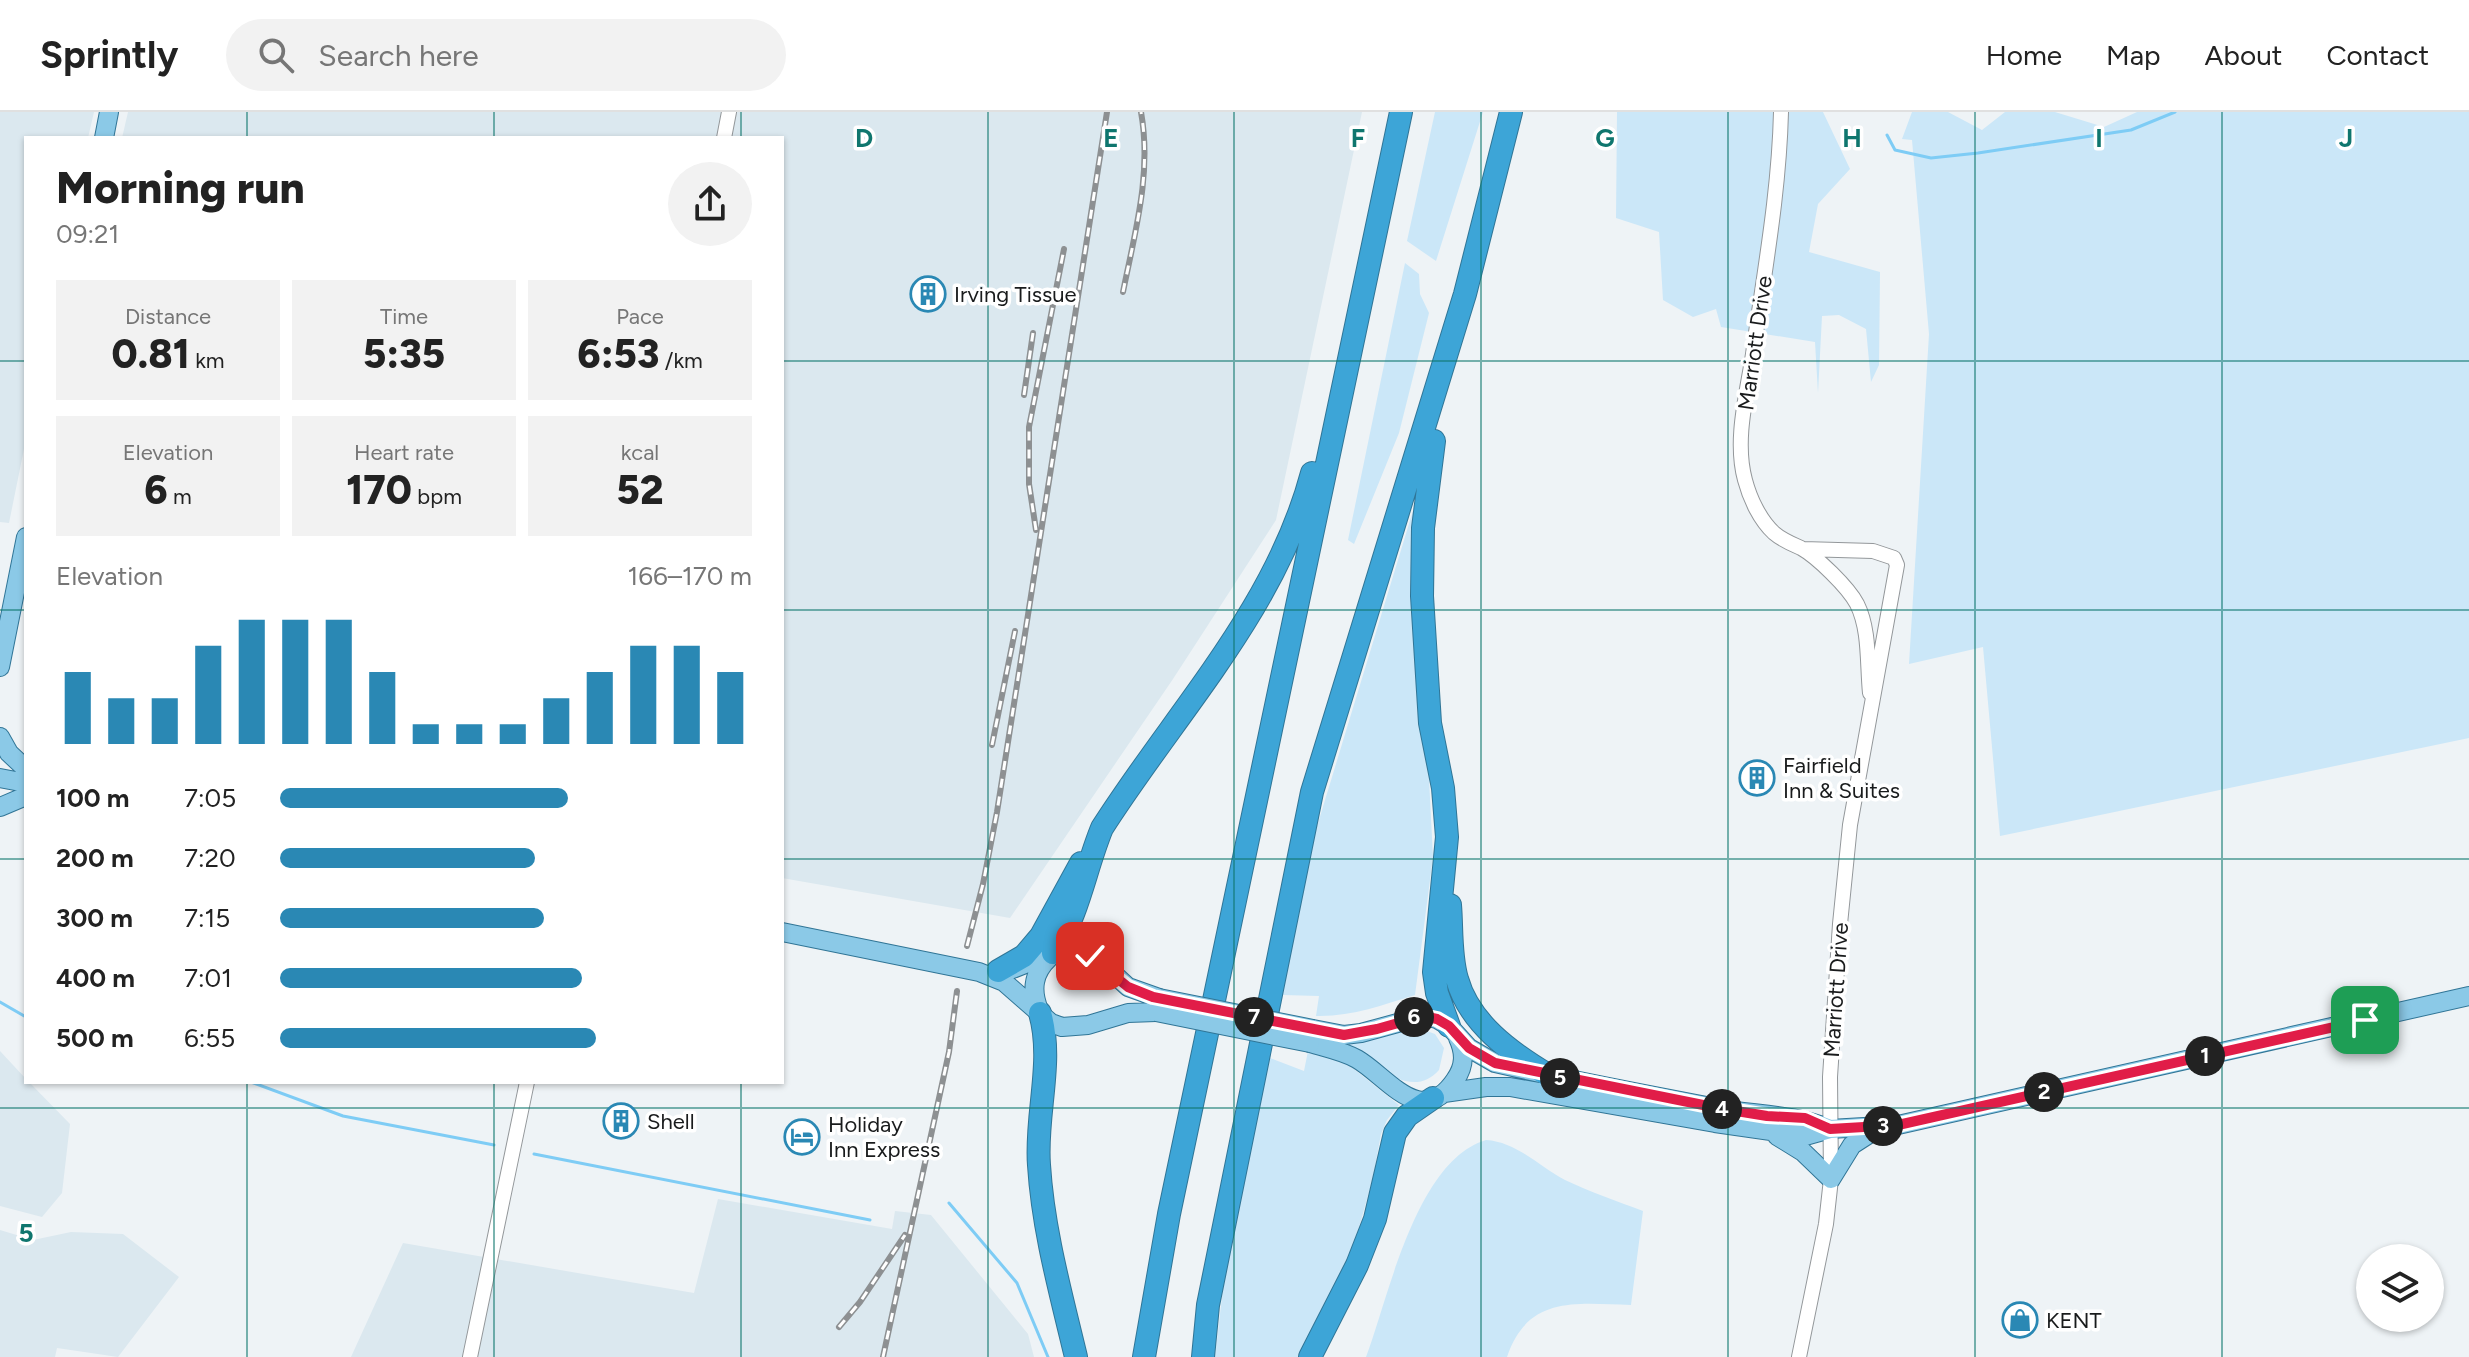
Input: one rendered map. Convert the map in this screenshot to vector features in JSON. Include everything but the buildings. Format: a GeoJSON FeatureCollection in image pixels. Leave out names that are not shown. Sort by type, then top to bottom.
{"type":"FeatureCollection","features":[{"type":"Feature","properties":{"kind":"highway"},"geometry":{"type":"LineString","coordinates":[[1144,1357],[1172,1199],[1401,112]]}},
{"type":"Feature","properties":{"kind":"highway"},"geometry":{"type":"LineString","coordinates":[[1203,1357],[1208,1305],[1312,792],[1465,294],[1511,112]]}},
{"type":"Feature","properties":{"kind":"highway"},"geometry":{"type":"LineString","coordinates":[[989,971],[1024,956],[1041,936],[1102,828],[1244,625],[1284,551],[1310,481],[1373,244]]}},
{"type":"Feature","properties":{"kind":"highway"},"geometry":{"type":"LineString","coordinates":[[1453,1030],[1437,993],[1434,972],[1447,837],[1443,788],[1430,723],[1421,562],[1433,442],[1449,382],[1465,294]]}},
{"type":"Feature","properties":{"kind":"highway"},"geometry":{"type":"LineString","coordinates":[[1053,953],[1074,918],[1091,855],[1102,828]]}},
{"type":"Feature","properties":{"kind":"highway"},"geometry":{"type":"LineString","coordinates":[[1446,868],[1456,978],[1468,1005],[1488,1031],[1523,1061],[1548,1075]]}},
{"type":"Feature","properties":{"kind":"highway"},"geometry":{"type":"LineString","coordinates":[[1040,1013],[1045,1042],[1038,1163],[1051,1250],[1076,1357]]}},
{"type":"Feature","properties":{"kind":"highway"},"geometry":{"type":"LineString","coordinates":[[1310,1357],[1357,1265],[1375,1219],[1395,1133],[1407,1116],[1438,1095]]}},
{"type":"Feature","properties":{"kind":"main road"},"geometry":{"type":"LineString","coordinates":[[104,136],[109,112]]}},
{"type":"Feature","properties":{"kind":"main road"},"geometry":{"type":"LineString","coordinates":[[0,667],[24,547]]}},
{"type":"Feature","properties":{"kind":"main road"},"geometry":{"type":"LineString","coordinates":[[0,737],[9,753],[24,767]]}},
{"type":"Feature","properties":{"kind":"main road"},"geometry":{"type":"LineString","coordinates":[[0,778],[24,783]]}},
{"type":"Feature","properties":{"kind":"main road"},"geometry":{"type":"LineString","coordinates":[[0,807],[24,797]]}},
{"type":"Feature","properties":{"kind":"main road"},"geometry":{"type":"LineString","coordinates":[[784,932],[989,971],[1018,969],[1053,953],[1079,951],[1103,964],[1128,987],[1158,1005],[1312,1036],[1361,1033],[1423,1016],[1437,1019],[1453,1030],[1483,1058],[1548,1075],[1767,1116],[1805,1118],[1830,1129]]}},
{"type":"Feature","properties":{"kind":"main road"},"geometry":{"type":"LineString","coordinates":[[1040,1013],[1033,989],[1042,964],[1053,953]]}},
{"type":"Feature","properties":{"kind":"main road"},"geometry":{"type":"LineString","coordinates":[[989,971],[1051,1023],[1074,1028],[1158,1005]]}},
{"type":"Feature","properties":{"kind":"main road"},"geometry":{"type":"LineString","coordinates":[[1312,1036],[1356,1058],[1397,1093],[1408,1098],[1486,1087],[1510,1087],[1805,1136],[1830,1129],[1898,1125],[2469,996]]}},
{"type":"Feature","properties":{"kind":"main road"},"geometry":{"type":"LineString","coordinates":[[1438,1095],[1453,1083],[1464,1062],[1453,1030]]}},
{"type":"Feature","properties":{"kind":"main road"},"geometry":{"type":"LineString","coordinates":[[1765,1131],[1787,1140],[1831,1179],[1852,1145],[1883,1126]]}},
{"type":"Feature","properties":{"kind":"street"},"geometry":{"type":"LineString","coordinates":[[724,136],[729,112]]}},
{"type":"Feature","properties":{"kind":"street","name":"Marriott Drive"},"geometry":{"type":"LineString","coordinates":[[1781,112],[1780,162],[1743,419],[1741,461],[1745,482],[1761,517],[1774,533],[1803,549],[1856,602],[1865,627],[1871,710]]}},
{"type":"Feature","properties":{"kind":"street","name":"Marriott Drive"},"geometry":{"type":"LineString","coordinates":[[1799,1357],[1826,1224],[1831,1179],[1830,1077],[1850,825],[1897,565],[1894,558],[1873,551],[1803,549]]}},
{"type":"Feature","properties":{"kind":"street"},"geometry":{"type":"LineString","coordinates":[[470,1357],[527,1084]]}},
{"type":"Feature","properties":{"kind":"shaded area"},"geometry":{"type":"Polygon","coordinates":[[[0,112],[94,112],[88,136],[24,136],[24,449],[9,523],[0,522],[0,112]]]}},
{"type":"Feature","properties":{"kind":"shaded area"},"geometry":{"type":"Polygon","coordinates":[[[128,112],[1362,112],[1276,520],[1173,679],[1010,918],[784,878],[784,136],[122,136],[128,112]]]}},
{"type":"Feature","properties":{"kind":"shaded area"},"geometry":{"type":"Polygon","coordinates":[[[1435,112],[1483,112],[1436,261],[1407,241],[1435,112]]]}},
{"type":"Feature","properties":{"kind":"shaded area"},"geometry":{"type":"Polygon","coordinates":[[[1617,112],[1823,112],[1850,169],[1818,204],[1809,252],[1880,272],[1879,365],[1871,382],[1866,329],[1839,315],[1822,316],[1818,393],[1815,342],[1721,327],[1716,309],[1693,317],[1663,300],[1659,232],[1616,218],[1617,112]]]}},
{"type":"Feature","properties":{"kind":"shaded area"},"geometry":{"type":"Polygon","coordinates":[[[1912,112],[1948,112],[1982,130],[2005,112],[2055,112],[2104,127],[2137,112],[2469,112],[2469,738],[2000,836],[1983,647],[1909,664],[1929,334],[1912,140],[1902,139],[1912,112]]]}},
{"type":"Feature","properties":{"kind":"shaded area"},"geometry":{"type":"Polygon","coordinates":[[[1405,263],[1419,274],[1420,294],[1429,313],[1399,433],[1354,544],[1348,540],[1405,263]]]}},
{"type":"Feature","properties":{"kind":"shaded area"},"geometry":{"type":"Polygon","coordinates":[[[1415,504],[1433,857],[1415,995],[1354,1012],[1316,1016],[1319,996],[1283,995],[1270,1058],[1304,1071],[1308,1051],[1344,1061],[1399,1105],[1381,1134],[1373,1178],[1352,1252],[1304,1357],[1215,1357],[1227,1254],[1308,856],[1415,504]]]}},
{"type":"Feature","properties":{"kind":"shaded area"},"geometry":{"type":"Polygon","coordinates":[[[1416,1027],[1435,1034],[1444,1048],[1439,1070],[1428,1079],[1404,1081],[1379,1069],[1346,1045],[1347,1041],[1416,1027]]]}},
{"type":"Feature","properties":{"kind":"shaded area"},"geometry":{"type":"Polygon","coordinates":[[[0,1051],[24,1077],[24,1084],[31,1084],[70,1124],[62,1193],[42,1217],[0,1206],[0,1051]]]}},
{"type":"Feature","properties":{"kind":"shaded area"},"geometry":{"type":"Polygon","coordinates":[[[1486,1140],[1508,1145],[1565,1180],[1643,1211],[1631,1305],[1574,1304],[1541,1313],[1528,1322],[1516,1337],[1507,1357],[1366,1357],[1408,1234],[1423,1202],[1441,1174],[1462,1153],[1486,1140]]]}},
{"type":"Feature","properties":{"kind":"shaded area"},"geometry":{"type":"Polygon","coordinates":[[[718,1199],[892,1229],[895,1211],[931,1215],[1028,1334],[1034,1357],[351,1357],[403,1243],[694,1293],[718,1199]]]}},
{"type":"Feature","properties":{"kind":"shaded area"},"geometry":{"type":"Polygon","coordinates":[[[0,1230],[33,1240],[71,1232],[123,1234],[179,1277],[118,1357],[57,1348],[55,1357],[0,1357],[0,1230]]]}},
{"type":"Feature","properties":{"kind":"waterway"},"geometry":{"type":"LineString","coordinates":[[1887,135],[1895,150],[1931,158],[2131,130],[2175,112]]}},
{"type":"Feature","properties":{"kind":"waterway"},"geometry":{"type":"LineString","coordinates":[[0,1002],[24,1016]]}},
{"type":"Feature","properties":{"kind":"waterway"},"geometry":{"type":"LineString","coordinates":[[256,1084],[343,1116],[494,1145]]}},
{"type":"Feature","properties":{"kind":"waterway"},"geometry":{"type":"LineString","coordinates":[[534,1154],[870,1220]]}},
{"type":"Feature","properties":{"kind":"waterway"},"geometry":{"type":"LineString","coordinates":[[949,1203],[1017,1283],[1048,1357]]}},
{"type":"Feature","properties":{"kind":"railway"},"geometry":{"type":"LineString","coordinates":[[967,946],[997,812],[1107,112]]}},
{"type":"Feature","properties":{"kind":"railway"},"geometry":{"type":"LineString","coordinates":[[1123,292],[1143,180],[1145,157],[1141,112]]}},
{"type":"Feature","properties":{"kind":"railway"},"geometry":{"type":"LineString","coordinates":[[1036,530],[1029,484],[1029,427],[1064,249]]}},
{"type":"Feature","properties":{"kind":"railway"},"geometry":{"type":"LineString","coordinates":[[1024,395],[1033,333]]}},
{"type":"Feature","properties":{"kind":"railway"},"geometry":{"type":"LineString","coordinates":[[992,745],[1015,631]]}},
{"type":"Feature","properties":{"kind":"railway"},"geometry":{"type":"LineString","coordinates":[[883,1357],[949,1052],[957,991]]}},
{"type":"Feature","properties":{"kind":"railway"},"geometry":{"type":"LineString","coordinates":[[839,1327],[860,1302],[905,1235]]}},
{"type":"Feature","properties":{"kind":"place","name":"Irving Tissue"},"geometry":{"type":"Point","coordinates":[928,294]}},
{"type":"Feature","properties":{"kind":"place","name":"Fairfield Inn & Suites"},"geometry":{"type":"Point","coordinates":[1757,778]}},
{"type":"Feature","properties":{"kind":"place","name":"Shell"},"geometry":{"type":"Point","coordinates":[621,1121]}},
{"type":"Feature","properties":{"kind":"place","name":"Holiday Inn Express"},"geometry":{"type":"Point","coordinates":[802,1137]}},
{"type":"Feature","properties":{"kind":"place","name":"KENT"},"geometry":{"type":"Point","coordinates":[2020,1320]}},
{"type":"Feature","properties":{"kind":"route"},"geometry":{"type":"LineString","coordinates":[[1090,956],[1128,987],[1153,997],[1344,1035],[1423,1016],[1449,1026],[1469,1048],[1495,1063],[1718,1108],[1805,1118],[1830,1129],[1898,1125],[2365,1020]]}}]}
